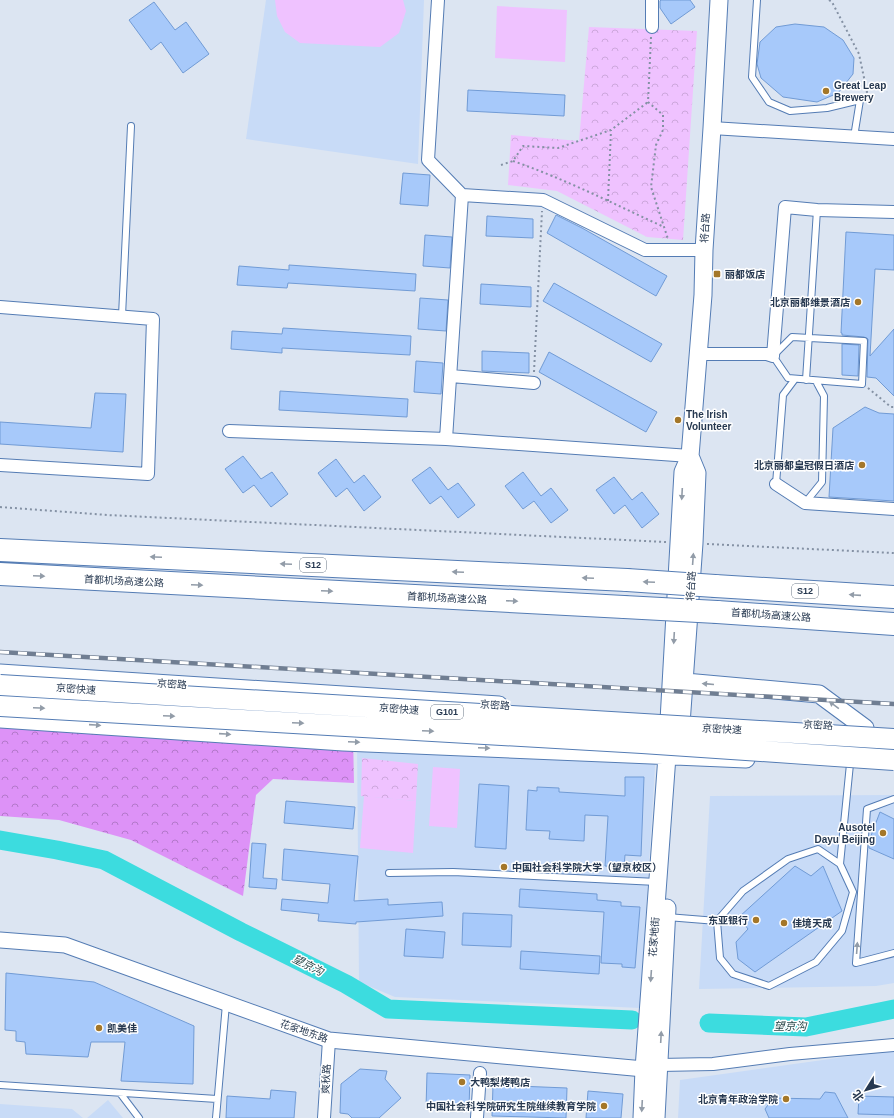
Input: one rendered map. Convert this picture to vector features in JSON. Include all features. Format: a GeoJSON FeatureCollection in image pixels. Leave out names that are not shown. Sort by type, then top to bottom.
{"type":"FeatureCollection","features":[{"type":"Feature","properties":{"kind":"highway","name":"S12"},"geometry":{"type":"LineString","coordinates":[[0,550],[627,580],[894,597]]}},
{"type":"Feature","properties":{"kind":"highway","name":"首都机场高速公路"},"geometry":{"type":"LineString","coordinates":[[0,574],[717,612],[894,624]]}},
{"type":"Feature","properties":{"kind":"highway","name":"京密快速"},"geometry":{"type":"LineString","coordinates":[[0,685],[894,739]]}},
{"type":"Feature","properties":{"kind":"highway","name":"京密快速"},"geometry":{"type":"LineString","coordinates":[[0,706],[642,743],[894,760]]}},
{"type":"Feature","properties":{"kind":"main road","name":"将台路"},"geometry":{"type":"LineString","coordinates":[[676,717],[686,543],[697,473],[690,456],[703,295],[704,250],[719,0]]}},
{"type":"Feature","properties":{"kind":"main road","name":"将台路"},"geometry":{"type":"LineString","coordinates":[[676,717],[685,682],[686,543]]}},
{"type":"Feature","properties":{"kind":"main road","name":"京密路"},"geometry":{"type":"LineString","coordinates":[[0,673],[894,730]]}},
{"type":"Feature","properties":{"kind":"main road"},"geometry":{"type":"LineString","coordinates":[[685,682],[818,694],[865,728]]}},
{"type":"Feature","properties":{"kind":"main road"},"geometry":{"type":"LineString","coordinates":[[673,756],[676,717]]}},
{"type":"Feature","properties":{"kind":"main road"},"geometry":{"type":"LineString","coordinates":[[0,719],[343,742],[894,766]]}},
{"type":"Feature","properties":{"kind":"main road","name":"花家地街"},"geometry":{"type":"LineString","coordinates":[[656,1118],[652,1067],[658,882],[673,756]]}},
{"type":"Feature","properties":{"kind":"main road","name":"花家地街"},"geometry":{"type":"LineString","coordinates":[[642,1118],[652,1067],[667,917],[673,756]]}},
{"type":"Feature","properties":{"kind":"street"},"geometry":{"type":"LineString","coordinates":[[438,0],[428,160],[462,195],[543,200],[645,250],[704,250]]}},
{"type":"Feature","properties":{"kind":"street"},"geometry":{"type":"LineString","coordinates":[[652,0],[652,26]]}},
{"type":"Feature","properties":{"kind":"street"},"geometry":{"type":"LineString","coordinates":[[712,128],[894,139]]}},
{"type":"Feature","properties":{"kind":"street"},"geometry":{"type":"LineString","coordinates":[[446,439],[462,195]]}},
{"type":"Feature","properties":{"kind":"street"},"geometry":{"type":"LineString","coordinates":[[698,354],[767,354],[772,356],[785,207],[817,210],[894,212]]}},
{"type":"Feature","properties":{"kind":"street"},"geometry":{"type":"LineString","coordinates":[[0,307],[153,319],[148,474],[0,465]]}},
{"type":"Feature","properties":{"kind":"street"},"geometry":{"type":"LineString","coordinates":[[451,376],[534,383]]}},
{"type":"Feature","properties":{"kind":"street"},"geometry":{"type":"LineString","coordinates":[[229,431],[446,439],[690,456]]}},
{"type":"Feature","properties":{"kind":"street"},"geometry":{"type":"LineString","coordinates":[[776,484],[805,503],[894,509]]}},
{"type":"Feature","properties":{"kind":"street","name":"花家地东路"},"geometry":{"type":"LineString","coordinates":[[0,940],[65,945],[329,1040],[652,1067]]}},
{"type":"Feature","properties":{"kind":"street","name":"爽秋路"},"geometry":{"type":"LineString","coordinates":[[324,1118],[329,1040]]}},
{"type":"Feature","properties":{"kind":"street"},"geometry":{"type":"LineString","coordinates":[[652,1067],[713,1064],[790,1054],[894,1045]]}},
{"type":"Feature","properties":{"kind":"street"},"geometry":{"type":"LineString","coordinates":[[476,1118],[480,1073]]}},
{"type":"Feature","properties":{"kind":"lane"},"geometry":{"type":"LineString","coordinates":[[757,0],[752,77],[769,102],[790,111],[827,108],[860,100],[854,137]]}},
{"type":"Feature","properties":{"kind":"lane"},"geometry":{"type":"LineString","coordinates":[[122,316],[131,126]]}},
{"type":"Feature","properties":{"kind":"lane"},"geometry":{"type":"LineString","coordinates":[[806,380],[817,210]]}},
{"type":"Feature","properties":{"kind":"lane"},"geometry":{"type":"LineString","coordinates":[[792,337],[809,338],[864,341],[862,384],[788,378],[772,356],[792,337]]}},
{"type":"Feature","properties":{"kind":"lane"},"geometry":{"type":"LineString","coordinates":[[776,484],[783,395],[795,379]]}},
{"type":"Feature","properties":{"kind":"lane"},"geometry":{"type":"LineString","coordinates":[[805,503],[822,482],[824,396],[816,381]]}},
{"type":"Feature","properties":{"kind":"lane"},"geometry":{"type":"LineString","coordinates":[[840,864],[818,849],[788,859],[742,891],[717,921],[720,958],[733,974],[769,986],[816,962],[842,931],[853,892],[840,864],[850,764]]}},
{"type":"Feature","properties":{"kind":"lane"},"geometry":{"type":"LineString","coordinates":[[894,799],[868,809],[856,963],[894,953]]}},
{"type":"Feature","properties":{"kind":"lane"},"geometry":{"type":"LineString","coordinates":[[389,873],[453,872],[658,882]]}},
{"type":"Feature","properties":{"kind":"lane"},"geometry":{"type":"LineString","coordinates":[[667,917],[717,921]]}},
{"type":"Feature","properties":{"kind":"lane"},"geometry":{"type":"LineString","coordinates":[[216,1118],[226,1003]]}},
{"type":"Feature","properties":{"kind":"lane"},"geometry":{"type":"LineString","coordinates":[[0,1085],[217,1099]]}},
{"type":"Feature","properties":{"kind":"lane"},"geometry":{"type":"LineString","coordinates":[[120,1092],[139,1118]]}},
{"type":"Feature","properties":{"kind":"path"},"geometry":{"type":"LineString","coordinates":[[829,0],[832,2],[860,54],[867,92],[860,100]]}},
{"type":"Feature","properties":{"kind":"path"},"geometry":{"type":"LineString","coordinates":[[501,165],[513,161],[523,146],[558,148],[611,130],[648,102],[652,26]]}},
{"type":"Feature","properties":{"kind":"path"},"geometry":{"type":"LineString","coordinates":[[648,102],[663,115],[663,130],[656,146],[651,187],[668,237],[668,250]]}},
{"type":"Feature","properties":{"kind":"path"},"geometry":{"type":"LineString","coordinates":[[608,201],[611,130]]}},
{"type":"Feature","properties":{"kind":"path"},"geometry":{"type":"LineString","coordinates":[[513,161],[550,175],[665,228]]}},
{"type":"Feature","properties":{"kind":"path"},"geometry":{"type":"LineString","coordinates":[[534,383],[543,200]]}},
{"type":"Feature","properties":{"kind":"path"},"geometry":{"type":"LineString","coordinates":[[862,384],[891,407],[894,407]]}},
{"type":"Feature","properties":{"kind":"path"},"geometry":{"type":"LineString","coordinates":[[0,507],[107,515],[894,553]]}},
{"type":"Feature","properties":{"kind":"shaded area"},"geometry":{"type":"Polygon","coordinates":[[[266,0],[424,0],[418,164],[246,139],[266,0]]]}},
{"type":"Feature","properties":{"kind":"shaded area","name":"中国社会科学院大学（望京校区）"},"geometry":{"type":"Polygon","coordinates":[[[357,738],[656,752],[640,1008],[395,997],[359,982],[357,738]]]}},
{"type":"Feature","properties":{"kind":"shaded area"},"geometry":{"type":"Polygon","coordinates":[[[894,795],[894,983],[876,986],[699,989],[710,796],[894,795]]]}},
{"type":"Feature","properties":{"kind":"shaded area","name":"北京青年政治学院"},"geometry":{"type":"Polygon","coordinates":[[[894,1050],[894,1118],[678,1118],[680,1080],[894,1050]]]}},
{"type":"Feature","properties":{"kind":"shaded area"},"geometry":{"type":"Polygon","coordinates":[[[108,1100],[123,1118],[87,1118],[108,1100]]]}},
{"type":"Feature","properties":{"kind":"shaded area"},"geometry":{"type":"Polygon","coordinates":[[[0,1104],[72,1109],[83,1118],[0,1118],[0,1104]]]}},
{"type":"Feature","properties":{"kind":"green space"},"geometry":{"type":"Polygon","coordinates":[[[275,0],[403,0],[406,11],[399,33],[380,47],[300,43],[285,32],[277,16],[275,0]]]}},
{"type":"Feature","properties":{"kind":"green space"},"geometry":{"type":"Polygon","coordinates":[[[497,6],[567,10],[565,62],[495,58],[497,6]]]}},
{"type":"Feature","properties":{"kind":"green space"},"geometry":{"type":"Polygon","coordinates":[[[589,27],[697,31],[683,240],[647,237],[557,191],[508,185],[511,135],[579,141],[589,27]]]}},
{"type":"Feature","properties":{"kind":"green space"},"geometry":{"type":"Polygon","coordinates":[[[0,711],[353,736],[354,783],[273,779],[256,795],[243,896],[131,840],[59,820],[0,816],[0,711]]]}},
{"type":"Feature","properties":{"kind":"green space"},"geometry":{"type":"Polygon","coordinates":[[[362,758],[418,764],[416,801],[361,796],[362,758]]]}},
{"type":"Feature","properties":{"kind":"green space"},"geometry":{"type":"Polygon","coordinates":[[[433,767],[460,769],[457,828],[429,826],[433,767]]]}},
{"type":"Feature","properties":{"kind":"green space"},"geometry":{"type":"Polygon","coordinates":[[[364,796],[416,801],[413,853],[360,848],[364,796]]]}},
{"type":"Feature","properties":{"kind":"building"},"geometry":{"type":"Polygon","coordinates":[[[661,0],[690,0],[695,7],[671,24],[660,8],[661,0]]]}},
{"type":"Feature","properties":{"kind":"building"},"geometry":{"type":"Polygon","coordinates":[[[154,2],[175,30],[186,22],[209,54],[183,73],[161,42],[151,50],[129,20],[154,2]]]}},
{"type":"Feature","properties":{"kind":"building"},"geometry":{"type":"Polygon","coordinates":[[[795,24],[824,27],[843,40],[854,58],[853,74],[838,93],[817,102],[783,97],[761,78],[757,64],[760,42],[776,27],[795,24]]]}},
{"type":"Feature","properties":{"kind":"building"},"geometry":{"type":"Polygon","coordinates":[[[468,90],[565,95],[564,116],[467,111],[468,90]]]}},
{"type":"Feature","properties":{"kind":"building"},"geometry":{"type":"Polygon","coordinates":[[[403,173],[430,175],[428,206],[400,204],[403,173]]]}},
{"type":"Feature","properties":{"kind":"building"},"geometry":{"type":"Polygon","coordinates":[[[556,215],[667,276],[656,296],[547,233],[556,215]]]}},
{"type":"Feature","properties":{"kind":"building"},"geometry":{"type":"Polygon","coordinates":[[[487,216],[533,219],[533,238],[486,236],[487,216]]]}},
{"type":"Feature","properties":{"kind":"building","name":"北京丽都维景酒店"},"geometry":{"type":"Polygon","coordinates":[[[846,232],[894,235],[894,270],[875,269],[870,356],[894,329],[894,396],[876,378],[867,377],[868,339],[864,337],[842,335],[841,333],[846,232]]]}},
{"type":"Feature","properties":{"kind":"building"},"geometry":{"type":"Polygon","coordinates":[[[425,235],[452,237],[450,268],[423,266],[425,235]]]}},
{"type":"Feature","properties":{"kind":"building"},"geometry":{"type":"Polygon","coordinates":[[[289,265],[416,274],[415,291],[288,283],[287,288],[237,285],[239,266],[289,270],[289,265]]]}},
{"type":"Feature","properties":{"kind":"building"},"geometry":{"type":"Polygon","coordinates":[[[554,283],[662,344],[651,362],[543,301],[554,283]]]}},
{"type":"Feature","properties":{"kind":"building"},"geometry":{"type":"Polygon","coordinates":[[[481,284],[531,287],[531,307],[480,304],[481,284]]]}},
{"type":"Feature","properties":{"kind":"building"},"geometry":{"type":"Polygon","coordinates":[[[420,298],[448,300],[446,331],[418,329],[420,298]]]}},
{"type":"Feature","properties":{"kind":"building"},"geometry":{"type":"Polygon","coordinates":[[[283,328],[411,336],[410,355],[282,348],[282,353],[231,349],[232,331],[282,334],[283,328]]]}},
{"type":"Feature","properties":{"kind":"building"},"geometry":{"type":"Polygon","coordinates":[[[842,344],[859,345],[858,376],[842,375],[842,344]]]}},
{"type":"Feature","properties":{"kind":"building"},"geometry":{"type":"Polygon","coordinates":[[[482,351],[529,353],[529,373],[482,371],[482,351]]]}},
{"type":"Feature","properties":{"kind":"building"},"geometry":{"type":"Polygon","coordinates":[[[549,352],[657,412],[646,432],[539,372],[549,352]]]}},
{"type":"Feature","properties":{"kind":"building"},"geometry":{"type":"Polygon","coordinates":[[[416,361],[443,363],[441,394],[414,392],[416,361]]]}},
{"type":"Feature","properties":{"kind":"building"},"geometry":{"type":"Polygon","coordinates":[[[280,391],[408,399],[407,417],[279,410],[280,391]]]}},
{"type":"Feature","properties":{"kind":"building"},"geometry":{"type":"Polygon","coordinates":[[[95,393],[126,394],[123,452],[0,444],[0,422],[91,428],[95,393]]]}},
{"type":"Feature","properties":{"kind":"building","name":"北京丽都皇冠假日酒店"},"geometry":{"type":"Polygon","coordinates":[[[865,407],[879,413],[894,414],[894,501],[829,497],[833,428],[865,407]]]}},
{"type":"Feature","properties":{"kind":"building"},"geometry":{"type":"Polygon","coordinates":[[[243,456],[261,479],[272,472],[288,494],[271,507],[254,485],[243,493],[225,469],[243,456]]]}},
{"type":"Feature","properties":{"kind":"building"},"geometry":{"type":"Polygon","coordinates":[[[336,459],[354,483],[364,475],[381,497],[364,511],[347,488],[336,497],[318,473],[336,459]]]}},
{"type":"Feature","properties":{"kind":"building"},"geometry":{"type":"Polygon","coordinates":[[[430,467],[448,490],[458,483],[475,505],[458,518],[441,496],[430,504],[412,480],[430,467]]]}},
{"type":"Feature","properties":{"kind":"building"},"geometry":{"type":"Polygon","coordinates":[[[523,472],[541,496],[551,488],[568,510],[551,523],[534,501],[523,509],[505,486],[523,472]]]}},
{"type":"Feature","properties":{"kind":"building"},"geometry":{"type":"Polygon","coordinates":[[[614,477],[632,500],[642,492],[659,514],[642,528],[625,505],[614,514],[596,490],[614,477]]]}},
{"type":"Feature","properties":{"kind":"building"},"geometry":{"type":"Polygon","coordinates":[[[625,777],[644,777],[641,856],[625,855],[624,867],[605,866],[608,816],[585,815],[584,841],[549,839],[550,831],[526,830],[528,790],[537,791],[537,787],[559,788],[559,792],[625,796],[625,777]]]}},
{"type":"Feature","properties":{"kind":"building"},"geometry":{"type":"Polygon","coordinates":[[[479,784],[509,786],[506,849],[475,847],[479,784]]]}},
{"type":"Feature","properties":{"kind":"building"},"geometry":{"type":"Polygon","coordinates":[[[286,801],[355,807],[353,829],[284,823],[286,801]]]}},
{"type":"Feature","properties":{"kind":"building","name":"Ausotel Dayu Beijing"},"geometry":{"type":"Polygon","coordinates":[[[880,812],[894,819],[894,859],[869,848],[869,841],[880,812]]]}},
{"type":"Feature","properties":{"kind":"building"},"geometry":{"type":"Polygon","coordinates":[[[252,843],[266,844],[263,878],[277,879],[276,889],[249,887],[252,843]]]}},
{"type":"Feature","properties":{"kind":"building"},"geometry":{"type":"Polygon","coordinates":[[[284,849],[358,856],[354,901],[388,899],[388,905],[442,902],[443,916],[356,922],[356,924],[318,921],[319,914],[281,910],[282,899],[328,903],[330,884],[282,880],[284,849]]]}},
{"type":"Feature","properties":{"kind":"building","name":"佳境天成"},"geometry":{"type":"Polygon","coordinates":[[[795,866],[811,876],[823,866],[842,911],[755,972],[738,959],[736,942],[748,929],[739,917],[795,866]]]}},
{"type":"Feature","properties":{"kind":"building"},"geometry":{"type":"Polygon","coordinates":[[[520,889],[597,894],[597,900],[621,902],[621,906],[640,907],[635,968],[622,967],[622,964],[601,963],[604,912],[519,907],[520,889]]]}},
{"type":"Feature","properties":{"kind":"building"},"geometry":{"type":"Polygon","coordinates":[[[463,913],[512,915],[511,947],[462,945],[463,913]]]}},
{"type":"Feature","properties":{"kind":"building"},"geometry":{"type":"Polygon","coordinates":[[[406,929],[445,932],[443,958],[404,956],[406,929]]]}},
{"type":"Feature","properties":{"kind":"building"},"geometry":{"type":"Polygon","coordinates":[[[521,951],[600,956],[599,974],[520,969],[521,951]]]}},
{"type":"Feature","properties":{"kind":"building","name":"凯美佳"},"geometry":{"type":"Polygon","coordinates":[[[6,973],[94,982],[194,1026],[193,1084],[121,1081],[125,1042],[91,1042],[88,1057],[26,1054],[25,1042],[16,1041],[16,1031],[5,1030],[6,973]]]}},
{"type":"Feature","properties":{"kind":"building"},"geometry":{"type":"Polygon","coordinates":[[[360,1069],[387,1071],[385,1079],[401,1098],[379,1118],[352,1118],[348,1114],[340,1113],[341,1084],[360,1069]]]}},
{"type":"Feature","properties":{"kind":"building"},"geometry":{"type":"Polygon","coordinates":[[[427,1073],[470,1075],[469,1109],[426,1108],[427,1073]]]}},
{"type":"Feature","properties":{"kind":"building"},"geometry":{"type":"Polygon","coordinates":[[[493,1085],[567,1088],[566,1118],[492,1116],[493,1085]]]}},
{"type":"Feature","properties":{"kind":"building"},"geometry":{"type":"Polygon","coordinates":[[[271,1090],[296,1092],[294,1118],[226,1118],[227,1096],[270,1099],[271,1090]]]}},
{"type":"Feature","properties":{"kind":"building","name":"中国社会科学院研究生院继续教育学院"},"geometry":{"type":"Polygon","coordinates":[[[588,1091],[623,1094],[621,1118],[586,1118],[588,1091]]]}},
{"type":"Feature","properties":{"kind":"building"},"geometry":{"type":"Polygon","coordinates":[[[825,1092],[835,1093],[848,1118],[769,1118],[765,1109],[773,1098],[820,1099],[825,1092]]]}},
{"type":"Feature","properties":{"kind":"building"},"geometry":{"type":"Polygon","coordinates":[[[859,1096],[894,1097],[894,1115],[858,1114],[859,1096]]]}},
{"type":"Feature","properties":{"kind":"waterway","name":"望京沟"},"geometry":{"type":"LineString","coordinates":[[0,840],[104,860],[241,932],[346,984],[388,1009],[632,1020]]}},
{"type":"Feature","properties":{"kind":"waterway","name":"望京沟"},"geometry":{"type":"LineString","coordinates":[[709,1023],[806,1027],[894,1009]]}},
{"type":"Feature","properties":{"kind":"railway"},"geometry":{"type":"LineString","coordinates":[[0,652],[894,704]]}},
{"type":"Feature","properties":{"kind":"place","name":"Great Leap Brewery"},"geometry":{"type":"Point","coordinates":[826,91]}},
{"type":"Feature","properties":{"kind":"place","name":"丽都饭店"},"geometry":{"type":"Point","coordinates":[717,274]}},
{"type":"Feature","properties":{"kind":"place","name":"北京丽都维景酒店"},"geometry":{"type":"Point","coordinates":[858,302]}},
{"type":"Feature","properties":{"kind":"place","name":"The Irish Volunteer"},"geometry":{"type":"Point","coordinates":[678,420]}},
{"type":"Feature","properties":{"kind":"place","name":"北京丽都皇冠假日酒店"},"geometry":{"type":"Point","coordinates":[862,465]}},
{"type":"Feature","properties":{"kind":"place","name":"Ausotel Dayu Beijing"},"geometry":{"type":"Point","coordinates":[883,833]}},
{"type":"Feature","properties":{"kind":"place","name":"中国社会科学院大学（望京校区）"},"geometry":{"type":"Point","coordinates":[504,867]}},
{"type":"Feature","properties":{"kind":"place","name":"东亚银行"},"geometry":{"type":"Point","coordinates":[756,920]}},
{"type":"Feature","properties":{"kind":"place","name":"佳境天成"},"geometry":{"type":"Point","coordinates":[784,923]}},
{"type":"Feature","properties":{"kind":"place","name":"凯美佳"},"geometry":{"type":"Point","coordinates":[99,1028]}},
{"type":"Feature","properties":{"kind":"place","name":"大鸭梨烤鸭店"},"geometry":{"type":"Point","coordinates":[462,1082]}},
{"type":"Feature","properties":{"kind":"place","name":"北京青年政治学院"},"geometry":{"type":"Point","coordinates":[786,1099]}},
{"type":"Feature","properties":{"kind":"place","name":"中国社会科学院研究生院继续教育学院"},"geometry":{"type":"Point","coordinates":[604,1106]}}]}
